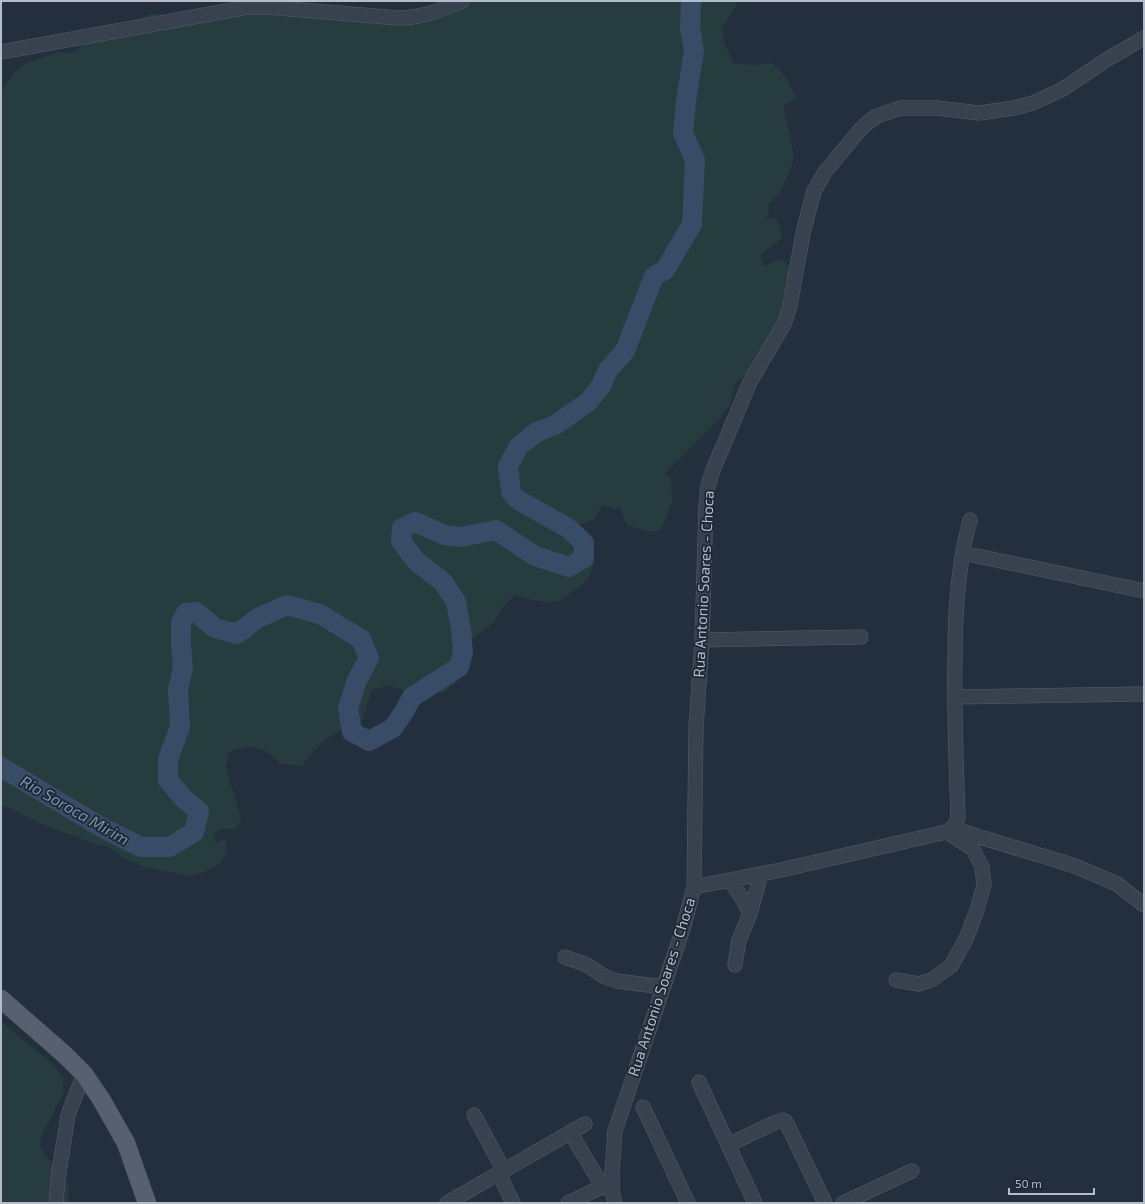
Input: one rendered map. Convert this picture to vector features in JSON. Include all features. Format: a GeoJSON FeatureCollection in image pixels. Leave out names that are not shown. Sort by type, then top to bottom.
{"type":"FeatureCollection","features":[{"type":"Feature","properties":{"kind":"main road"},"geometry":{"type":"LineString","coordinates":[[1,999],[64,1054],[84,1074],[101,1099],[126,1143],[147,1203]]}},
{"type":"Feature","properties":{"kind":"street"},"geometry":{"type":"LineString","coordinates":[[1,52],[248,7],[416,18],[428,15],[462,1]]}},
{"type":"Feature","properties":{"kind":"street","name":"Rua Antonio Soares - Choca"},"geometry":{"type":"LineString","coordinates":[[610,1193],[615,1131],[663,987],[694,887],[696,727],[702,640],[706,505],[708,486],[713,470],[750,382],[784,324],[790,306],[803,233],[814,192],[825,172],[867,122],[888,111],[900,108],[937,108],[979,113],[1014,108],[1033,103],[1063,90],[1106,60],[1144,38]]}},
{"type":"Feature","properties":{"kind":"street"},"geometry":{"type":"LineString","coordinates":[[694,887],[761,874],[946,832],[953,829],[957,824],[954,697],[955,607],[964,541],[970,520]]}},
{"type":"Feature","properties":{"kind":"street"},"geometry":{"type":"LineString","coordinates":[[963,553],[1144,591]]}},
{"type":"Feature","properties":{"kind":"street"},"geometry":{"type":"LineString","coordinates":[[702,640],[861,637]]}},
{"type":"Feature","properties":{"kind":"street"},"geometry":{"type":"LineString","coordinates":[[954,697],[1144,694]]}},
{"type":"Feature","properties":{"kind":"street"},"geometry":{"type":"LineString","coordinates":[[946,832],[964,832],[1075,866],[1118,884],[1144,905]]}},
{"type":"Feature","properties":{"kind":"street"},"geometry":{"type":"LineString","coordinates":[[896,980],[919,984],[933,979],[951,966],[966,939],[976,913],[984,885],[982,867],[973,849],[946,832]]}},
{"type":"Feature","properties":{"kind":"street"},"geometry":{"type":"LineString","coordinates":[[735,965],[739,940],[750,914],[761,874]]}},
{"type":"Feature","properties":{"kind":"street"},"geometry":{"type":"LineString","coordinates":[[730,880],[742,898],[750,914]]}},
{"type":"Feature","properties":{"kind":"street"},"geometry":{"type":"LineString","coordinates":[[565,957],[587,965],[605,977],[616,981],[663,987]]}},
{"type":"Feature","properties":{"kind":"street"},"geometry":{"type":"LineString","coordinates":[[56,1203],[58,1179],[68,1114],[84,1074]]}},
{"type":"Feature","properties":{"kind":"street"},"geometry":{"type":"LineString","coordinates":[[700,1082],[755,1203]]}},
{"type":"Feature","properties":{"kind":"street"},"geometry":{"type":"LineString","coordinates":[[643,1107],[688,1203]]}},
{"type":"Feature","properties":{"kind":"street"},"geometry":{"type":"LineString","coordinates":[[474,1115],[501,1172],[513,1203]]}},
{"type":"Feature","properties":{"kind":"street"},"geometry":{"type":"LineString","coordinates":[[728,1145],[783,1120],[790,1128],[825,1203]]}},
{"type":"Feature","properties":{"kind":"street"},"geometry":{"type":"LineString","coordinates":[[447,1203],[585,1124]]}},
{"type":"Feature","properties":{"kind":"street"},"geometry":{"type":"LineString","coordinates":[[568,1203],[610,1193],[592,1171],[570,1132]]}},
{"type":"Feature","properties":{"kind":"street"},"geometry":{"type":"LineString","coordinates":[[843,1203],[912,1171]]}},
{"type":"Feature","properties":{"kind":"green space"},"geometry":{"type":"Polygon","coordinates":[[[461,1],[739,1],[721,29],[725,45],[734,63],[754,65],[772,63],[785,76],[797,99],[785,104],[784,109],[793,150],[793,162],[780,193],[769,203],[768,215],[766,219],[776,218],[781,232],[781,239],[764,252],[760,259],[765,266],[782,258],[790,267],[778,326],[764,359],[758,366],[734,385],[731,403],[721,418],[663,475],[670,476],[673,500],[661,529],[653,532],[628,526],[625,522],[620,507],[614,509],[603,505],[594,519],[574,527],[575,531],[590,544],[594,561],[590,575],[582,585],[559,601],[547,602],[527,599],[515,594],[504,606],[493,623],[466,644],[460,662],[458,681],[444,692],[407,692],[389,685],[372,690],[360,726],[343,730],[325,739],[301,766],[281,764],[268,752],[250,746],[233,750],[228,754],[226,767],[241,819],[235,829],[221,829],[216,832],[214,840],[217,843],[225,840],[227,852],[220,863],[204,872],[191,876],[144,867],[120,856],[108,847],[92,843],[44,825],[1,805],[1,90],[14,73],[25,64],[57,52],[72,53],[83,45],[151,14],[185,15],[296,8],[403,22],[461,1]]]}},
{"type":"Feature","properties":{"kind":"green space"},"geometry":{"type":"Polygon","coordinates":[[[1,1022],[54,1065],[64,1080],[63,1094],[42,1134],[40,1144],[43,1153],[63,1176],[69,1187],[68,1203],[1,1203],[1,1022]]]}},
{"type":"Feature","properties":{"kind":"waterway","name":"Rio Soroca Mirim"},"geometry":{"type":"LineString","coordinates":[[1,767],[101,827],[141,847],[170,847],[194,832],[199,811],[183,798],[168,780],[168,759],[180,727],[178,689],[183,668],[181,623],[186,613],[196,612],[215,628],[237,634],[258,618],[287,605],[320,614],[361,639],[369,658],[357,680],[348,708],[352,732],[369,741],[393,728],[412,697],[459,667],[463,652],[456,602],[443,582],[416,561],[401,541],[402,528],[415,522],[444,535],[460,537],[496,530],[535,556],[569,567],[584,558],[584,543],[568,528],[518,500],[511,492],[508,466],[519,446],[537,432],[555,425],[588,402],[601,386],[608,370],[625,351],[654,276],[665,270],[692,224],[695,160],[683,133],[686,101],[694,50],[690,28],[691,1]]}}]}
